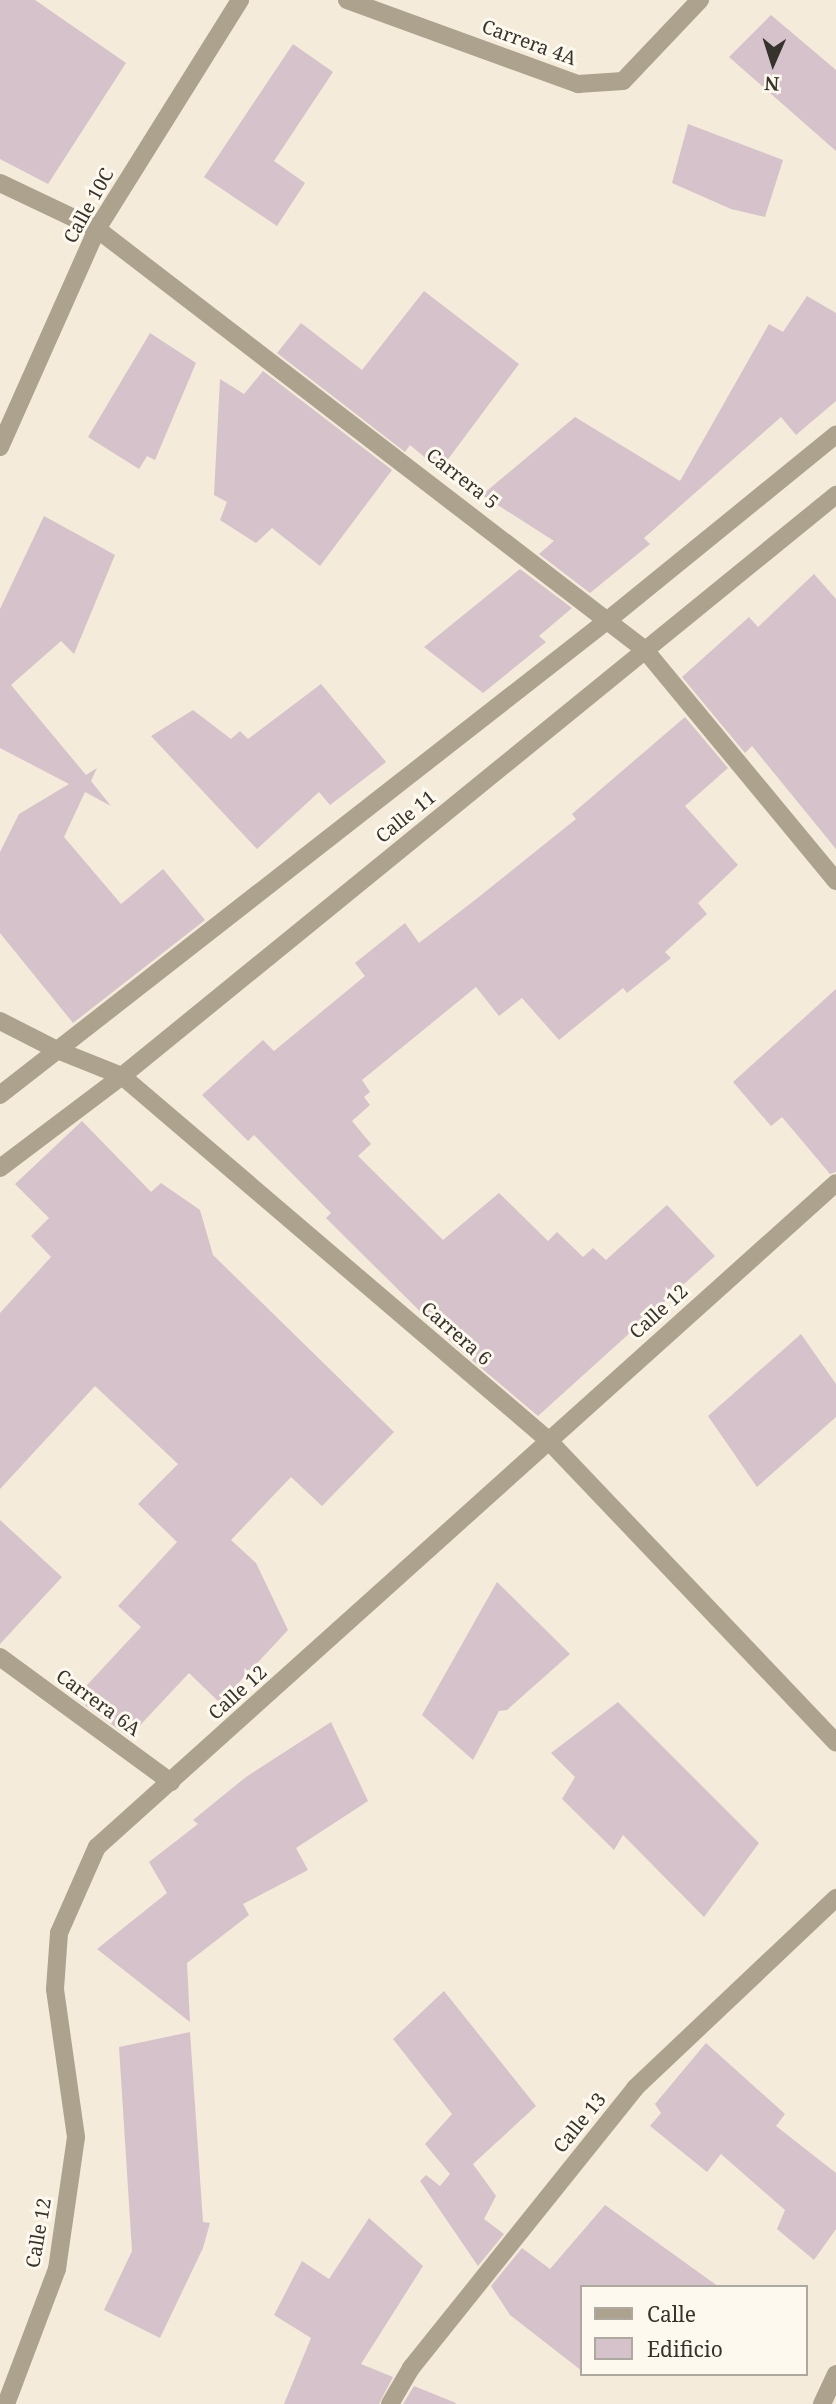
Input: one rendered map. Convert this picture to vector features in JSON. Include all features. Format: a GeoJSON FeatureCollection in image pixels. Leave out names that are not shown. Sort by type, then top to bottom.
{"type":"FeatureCollection","features":[{"type":"Feature","properties":{"kind":"street","name":"Calle 10C"},"geometry":{"type":"LineString","coordinates":[[0,447],[97,229],[240,0]]}},
{"type":"Feature","properties":{"kind":"street","name":"Carrera 4A"},"geometry":{"type":"LineString","coordinates":[[347,0],[578,83],[623,81],[700,0]]}},
{"type":"Feature","properties":{"kind":"street","name":"Carrera 5"},"geometry":{"type":"LineString","coordinates":[[0,183],[97,229],[645,650],[836,881]]}},
{"type":"Feature","properties":{"kind":"street","name":"Calle 11"},"geometry":{"type":"LineString","coordinates":[[0,1095],[608,620],[836,435]]}},
{"type":"Feature","properties":{"kind":"street","name":"Calle 11"},"geometry":{"type":"LineString","coordinates":[[0,1168],[122,1076],[836,495]]}},
{"type":"Feature","properties":{"kind":"street","name":"Carrera 6"},"geometry":{"type":"LineString","coordinates":[[0,1021],[57,1050],[122,1076],[547,1439],[836,1742]]}},
{"type":"Feature","properties":{"kind":"street","name":"Calle 12"},"geometry":{"type":"LineString","coordinates":[[6,2404],[57,2269],[76,2137],[55,1989],[59,1933],[97,1847],[547,1439],[836,1183]]}},
{"type":"Feature","properties":{"kind":"street","name":"Carrera 6A"},"geometry":{"type":"LineString","coordinates":[[0,1657],[171,1782]]}},
{"type":"Feature","properties":{"kind":"street","name":"Calle 13"},"geometry":{"type":"LineString","coordinates":[[390,2404],[411,2368],[635,2088],[836,1898]]}},
{"type":"Feature","properties":{"kind":"street"},"geometry":{"type":"LineString","coordinates":[[822,2404],[836,2374]]}},
{"type":"Feature","properties":{"kind":"building"},"geometry":{"type":"Polygon","coordinates":[[[0,0],[35,0],[126,63],[48,184],[0,159],[0,0]]]}},
{"type":"Feature","properties":{"kind":"building"},"geometry":{"type":"Polygon","coordinates":[[[771,15],[836,70],[836,151],[729,57],[771,15]]]}},
{"type":"Feature","properties":{"kind":"building"},"geometry":{"type":"Polygon","coordinates":[[[293,44],[333,72],[274,161],[305,183],[277,226],[204,177],[293,44]]]}},
{"type":"Feature","properties":{"kind":"building"},"geometry":{"type":"Polygon","coordinates":[[[688,124],[783,160],[765,217],[731,209],[672,183],[688,124]]]}},
{"type":"Feature","properties":{"kind":"building"},"geometry":{"type":"Polygon","coordinates":[[[424,291],[519,364],[440,470],[410,445],[405,452],[277,353],[301,323],[362,370],[424,291]]]}},
{"type":"Feature","properties":{"kind":"building"},"geometry":{"type":"Polygon","coordinates":[[[807,296],[836,313],[836,401],[796,435],[781,417],[644,538],[650,544],[590,593],[539,554],[554,541],[482,495],[575,417],[680,481],[769,324],[783,332],[807,296]]]}},
{"type":"Feature","properties":{"kind":"building"},"geometry":{"type":"Polygon","coordinates":[[[150,333],[196,363],[155,460],[147,456],[139,469],[88,437],[150,333]]]}},
{"type":"Feature","properties":{"kind":"building"},"geometry":{"type":"Polygon","coordinates":[[[263,371],[392,470],[320,566],[272,528],[256,543],[220,520],[227,502],[214,495],[220,379],[244,394],[263,371]]]}},
{"type":"Feature","properties":{"kind":"building"},"geometry":{"type":"Polygon","coordinates":[[[44,516],[115,555],[74,654],[61,641],[11,685],[86,775],[97,768],[91,781],[111,806],[85,792],[64,837],[121,904],[163,869],[205,920],[73,1023],[0,933],[0,852],[19,814],[69,784],[0,748],[0,609],[44,516]]]}},
{"type":"Feature","properties":{"kind":"building"},"geometry":{"type":"Polygon","coordinates":[[[520,569],[572,608],[539,636],[546,642],[483,693],[424,647],[520,569]]]}},
{"type":"Feature","properties":{"kind":"building"},"geometry":{"type":"Polygon","coordinates":[[[814,574],[836,599],[836,849],[752,746],[745,753],[682,677],[749,617],[758,627],[814,574]]]}},
{"type":"Feature","properties":{"kind":"building"},"geometry":{"type":"Polygon","coordinates":[[[321,684],[386,762],[330,805],[319,792],[257,849],[151,736],[193,710],[231,739],[240,731],[248,739],[321,684]]]}},
{"type":"Feature","properties":{"kind":"building"},"geometry":{"type":"Polygon","coordinates":[[[685,717],[728,768],[685,806],[738,865],[698,903],[707,914],[665,952],[671,958],[627,993],[623,988],[559,1040],[522,998],[499,1016],[476,987],[362,1080],[370,1092],[364,1097],[370,1105],[352,1121],[371,1144],[358,1156],[443,1240],[499,1193],[548,1241],[557,1232],[583,1257],[593,1248],[606,1260],[667,1205],[715,1256],[538,1416],[454,1345],[326,1218],[331,1213],[254,1135],[248,1141],[202,1095],[263,1040],[274,1051],[365,976],[355,963],[405,923],[419,943],[475,900],[576,819],[572,814],[685,717]]]}},
{"type":"Feature","properties":{"kind":"building"},"geometry":{"type":"Polygon","coordinates":[[[836,989],[836,1172],[830,1174],[782,1117],[771,1126],[733,1082],[836,989]]]}},
{"type":"Feature","properties":{"kind":"building"},"geometry":{"type":"Polygon","coordinates":[[[82,1121],[151,1192],[161,1183],[200,1210],[213,1255],[394,1432],[322,1506],[291,1477],[231,1540],[256,1563],[288,1630],[220,1703],[189,1673],[129,1737],[75,1698],[141,1627],[118,1606],[177,1542],[138,1504],[178,1464],[95,1386],[0,1489],[0,1313],[51,1257],[31,1236],[49,1218],[15,1184],[82,1121]]]}},
{"type":"Feature","properties":{"kind":"building"},"geometry":{"type":"Polygon","coordinates":[[[801,1334],[836,1384],[836,1417],[757,1487],[708,1416],[801,1334]]]}},
{"type":"Feature","properties":{"kind":"building"},"geometry":{"type":"Polygon","coordinates":[[[0,1520],[62,1577],[0,1644],[0,1520]]]}},
{"type":"Feature","properties":{"kind":"building"},"geometry":{"type":"Polygon","coordinates":[[[497,1582],[570,1654],[507,1710],[499,1711],[473,1760],[422,1715],[497,1582]]]}},
{"type":"Feature","properties":{"kind":"building"},"geometry":{"type":"Polygon","coordinates":[[[618,1702],[759,1843],[704,1917],[623,1835],[614,1850],[562,1799],[575,1777],[551,1753],[618,1702]]]}},
{"type":"Feature","properties":{"kind":"building"},"geometry":{"type":"Polygon","coordinates":[[[331,1722],[368,1801],[296,1848],[308,1870],[243,1904],[249,1915],[187,1963],[190,2022],[97,1949],[167,1893],[149,1862],[198,1824],[193,1820],[246,1777],[331,1722]]]}},
{"type":"Feature","properties":{"kind":"building"},"geometry":{"type":"Polygon","coordinates":[[[444,1991],[536,2106],[473,2164],[496,2196],[484,2219],[504,2234],[478,2266],[420,2181],[426,2175],[440,2186],[450,2174],[425,2144],[452,2114],[393,2039],[444,1991]]]}},
{"type":"Feature","properties":{"kind":"building"},"geometry":{"type":"Polygon","coordinates":[[[190,2032],[203,2222],[210,2223],[203,2248],[160,2338],[104,2310],[132,2251],[119,2047],[190,2032]]]}},
{"type":"Feature","properties":{"kind":"building"},"geometry":{"type":"Polygon","coordinates":[[[706,2043],[785,2114],[776,2126],[836,2173],[836,2229],[814,2260],[777,2229],[785,2210],[721,2154],[707,2172],[650,2126],[661,2113],[655,2104],[706,2043]]]}},
{"type":"Feature","properties":{"kind":"building"},"geometry":{"type":"Polygon","coordinates":[[[605,2205],[716,2285],[580,2285],[580,2369],[510,2315],[491,2286],[522,2248],[550,2269],[605,2205]]]}},
{"type":"Feature","properties":{"kind":"building"},"geometry":{"type":"Polygon","coordinates":[[[369,2218],[423,2266],[361,2364],[393,2377],[379,2404],[284,2404],[311,2338],[274,2315],[302,2261],[329,2279],[369,2218]]]}},
{"type":"Feature","properties":{"kind":"building"},"geometry":{"type":"Polygon","coordinates":[[[414,2386],[456,2403],[403,2404],[414,2386]]]}}]}
